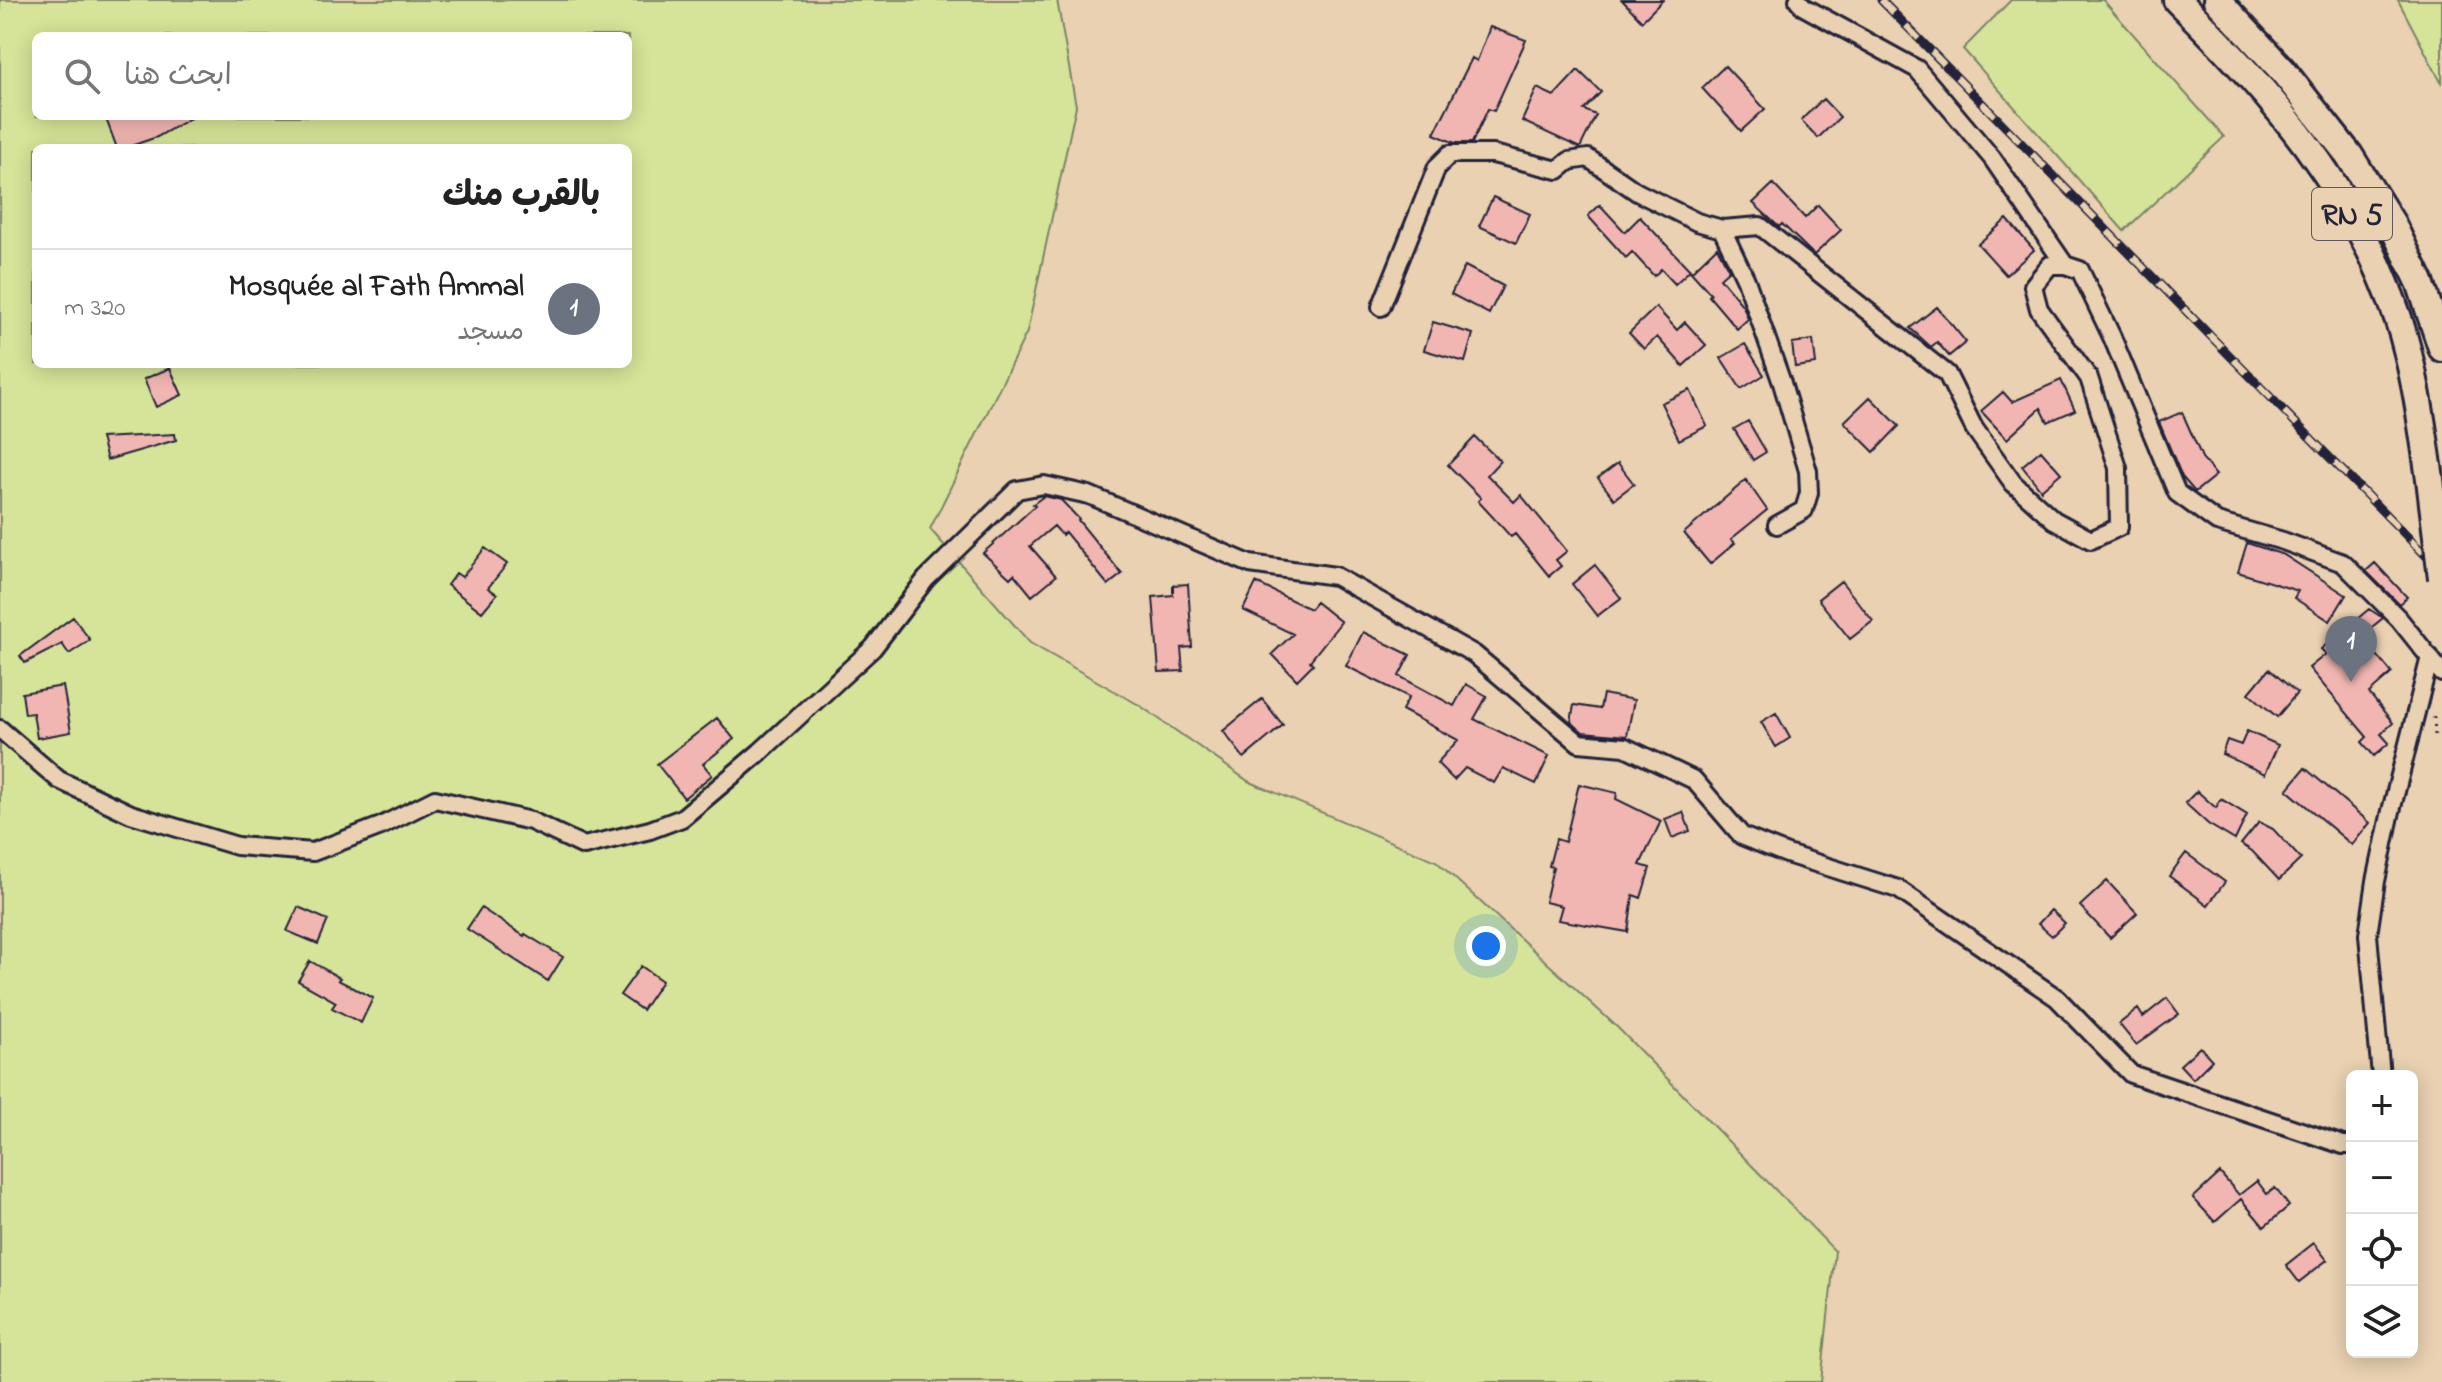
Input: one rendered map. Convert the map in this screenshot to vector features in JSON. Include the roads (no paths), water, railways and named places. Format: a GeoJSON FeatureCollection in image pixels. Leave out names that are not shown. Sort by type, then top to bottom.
{"type":"FeatureCollection","features":[{"type":"Feature","properties":{"kind":"highway","name":"RN 5"},"geometry":{"type":"LineString","coordinates":[[2177,0],[2237,59],[2296,128],[2345,200],[2376,264],[2398,318],[2418,394],[2442,578]]}},
{"type":"Feature","properties":{"kind":"highway","name":"RN 5"},"geometry":{"type":"LineString","coordinates":[[2217,0],[2283,71],[2349,155],[2392,224],[2420,282],[2442,348]]}},
{"type":"Feature","properties":{"kind":"street"},"geometry":{"type":"LineString","coordinates":[[1798,0],[1804,7],[1917,69],[1992,158],[2065,265]]}},
{"type":"Feature","properties":{"kind":"street"},"geometry":{"type":"LineString","coordinates":[[1381,307],[1437,167],[1450,154],[1493,154],[1558,170],[1569,161],[1588,158],[1637,192],[1697,222],[1722,229],[1760,226],[1947,374],[1974,428],[2013,483],[2054,520],[2091,540],[2119,527],[2118,468],[2089,378],[2039,309],[2033,286],[2050,265],[2065,265],[2080,270],[2112,337],[2177,493],[2217,522],[2343,563],[2399,619],[2442,673]]}},
{"type":"Feature","properties":{"kind":"street"},"geometry":{"type":"LineString","coordinates":[[1722,229],[1746,280],[1782,383],[1808,471],[1809,493],[1804,510],[1777,525]]}},
{"type":"Feature","properties":{"kind":"street"},"geometry":{"type":"LineString","coordinates":[[0,729],[59,780],[131,814],[237,846],[313,852],[381,826],[435,799],[531,821],[584,846],[650,830],[682,818],[760,752],[873,648],[926,579],[1017,490],[1044,485],[1089,495],[1250,564],[1335,576],[1474,654],[1579,743],[1625,747],[1694,780],[1742,836],[1787,854],[1898,889],[2057,998],[2131,1074],[2346,1145]]}},
{"type":"Feature","properties":{"kind":"street"},"geometry":{"type":"LineString","coordinates":[[2380,1070],[2368,935],[2391,811],[2430,657]]}},
{"type":"Feature","properties":{"kind":"railway"},"geometry":{"type":"LineString","coordinates":[[1881,0],[2442,572]]}},
{"type":"Feature","properties":{"kind":"place","name":"Mosquée al Fath Ammal"},"geometry":{"type":"Point","coordinates":[2351,682]}}]}
